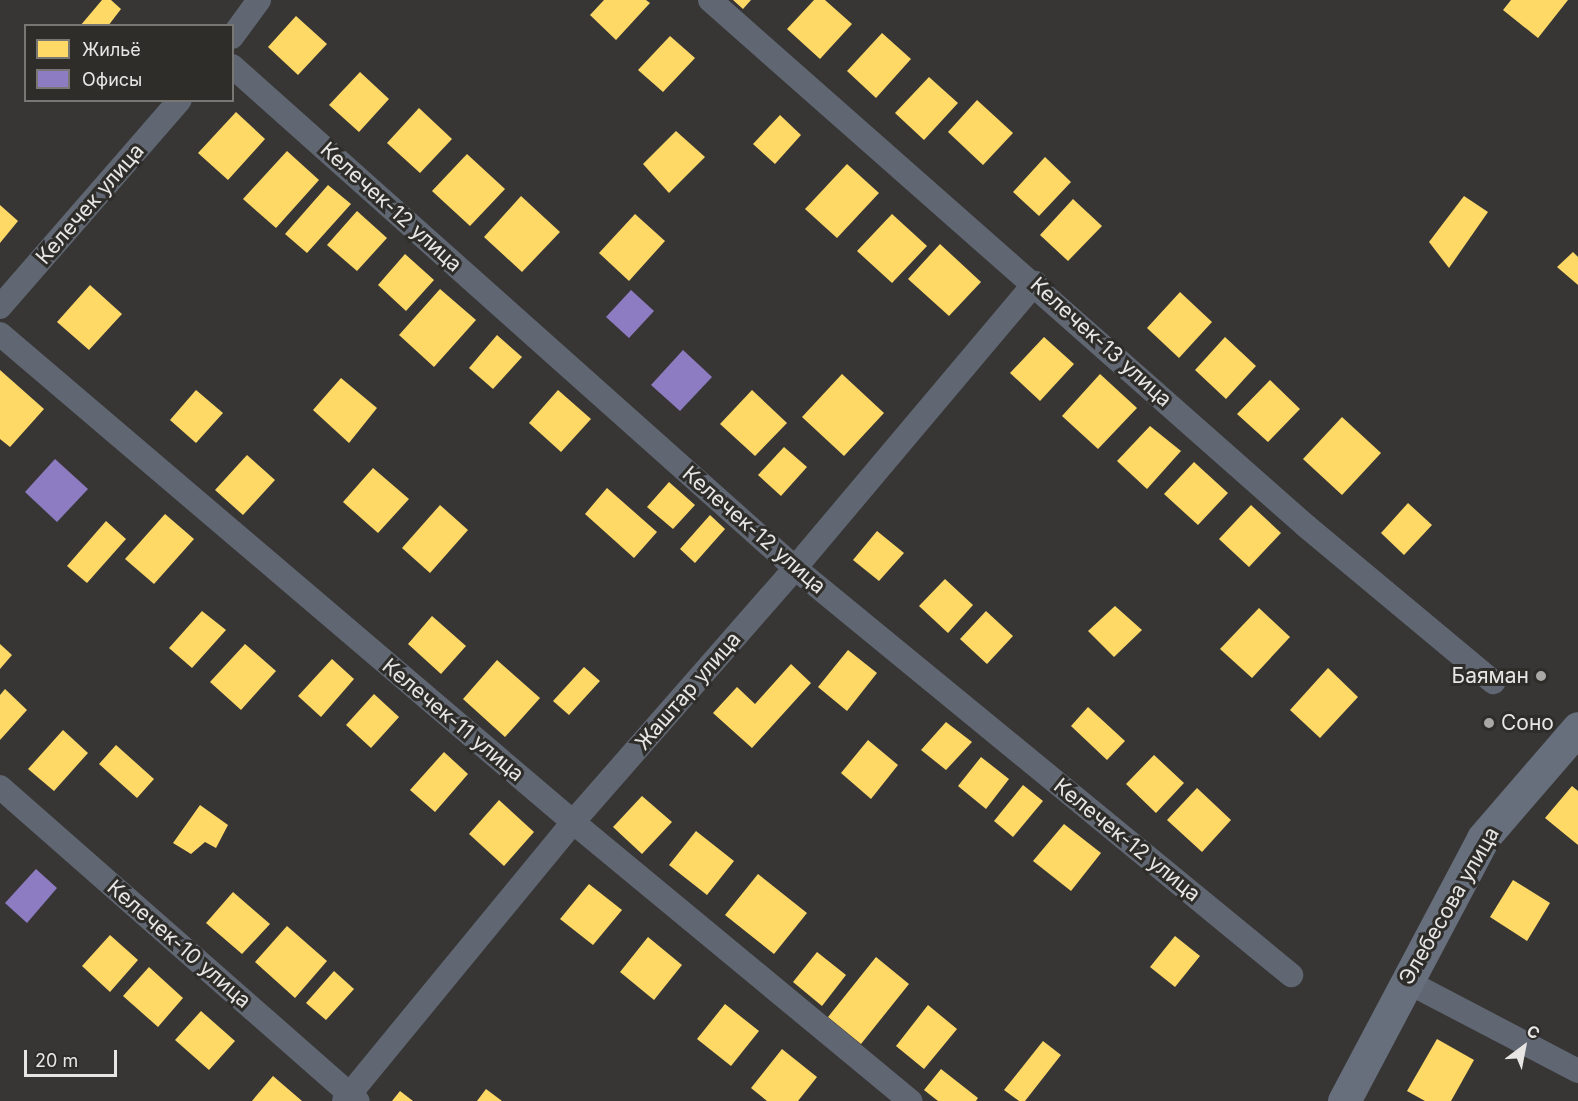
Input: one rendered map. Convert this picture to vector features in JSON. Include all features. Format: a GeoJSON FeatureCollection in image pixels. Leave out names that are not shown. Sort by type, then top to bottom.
{"type":"FeatureCollection","features":[{"type":"Feature","properties":{"kind":"main road","name":"Элебесова улица"},"geometry":{"type":"LineString","coordinates":[[1344,1101],[1483,838],[1578,728]]}},
{"type":"Feature","properties":{"kind":"street"},"geometry":{"type":"LineString","coordinates":[[234,34],[259,0]]}},
{"type":"Feature","properties":{"kind":"street","name":"Келечек-13 улица"},"geometry":{"type":"LineString","coordinates":[[710,0],[1035,283],[1306,526],[1493,682]]}},
{"type":"Feature","properties":{"kind":"street","name":"Келечек-12 улица"},"geometry":{"type":"LineString","coordinates":[[234,68],[795,568],[1291,975]]}},
{"type":"Feature","properties":{"kind":"street","name":"Келечек улица"},"geometry":{"type":"LineString","coordinates":[[0,307],[178,102]]}},
{"type":"Feature","properties":{"kind":"street","name":"Жаштар улица"},"geometry":{"type":"LineString","coordinates":[[351,1099],[573,822],[795,568],[1035,283]]}},
{"type":"Feature","properties":{"kind":"street","name":"Келечек-11 улица"},"geometry":{"type":"LineString","coordinates":[[0,334],[573,822],[910,1101]]}},
{"type":"Feature","properties":{"kind":"street","name":"Келечек-10 улица"},"geometry":{"type":"LineString","coordinates":[[0,787],[351,1099]]}},
{"type":"Feature","properties":{"kind":"street"},"geometry":{"type":"LineString","coordinates":[[1406,981],[1578,1071]]}},
{"type":"Feature","properties":{"kind":"building: Жильё"},"geometry":{"type":"Polygon","coordinates":[[[102,0],[111,0],[121,9],[110,24],[82,24],[102,0]]]}},
{"type":"Feature","properties":{"kind":"building: Жильё"},"geometry":{"type":"Polygon","coordinates":[[[604,0],[646,0],[650,3],[616,40],[590,15],[604,0]]]}},
{"type":"Feature","properties":{"kind":"building: Жильё"},"geometry":{"type":"Polygon","coordinates":[[[733,0],[751,0],[743,9],[733,0]]]}},
{"type":"Feature","properties":{"kind":"building: Жильё"},"geometry":{"type":"Polygon","coordinates":[[[814,0],[825,0],[852,24],[820,59],[787,29],[814,0]]]}},
{"type":"Feature","properties":{"kind":"building: Жильё"},"geometry":{"type":"Polygon","coordinates":[[[1511,0],[1568,0],[1538,38],[1503,10],[1511,0]]]}},
{"type":"Feature","properties":{"kind":"building: Жильё"},"geometry":{"type":"Polygon","coordinates":[[[296,16],[327,44],[298,75],[268,47],[296,16]]]}},
{"type":"Feature","properties":{"kind":"building: Жильё"},"geometry":{"type":"Polygon","coordinates":[[[882,33],[911,59],[876,98],[847,71],[882,33]]]}},
{"type":"Feature","properties":{"kind":"building: Жильё"},"geometry":{"type":"Polygon","coordinates":[[[670,36],[695,58],[663,92],[638,70],[670,36]]]}},
{"type":"Feature","properties":{"kind":"building: Жильё"},"geometry":{"type":"Polygon","coordinates":[[[360,72],[389,99],[359,132],[329,105],[360,72]]]}},
{"type":"Feature","properties":{"kind":"building: Жильё"},"geometry":{"type":"Polygon","coordinates":[[[929,77],[958,103],[924,140],[895,113],[929,77]]]}},
{"type":"Feature","properties":{"kind":"building: Жильё"},"geometry":{"type":"Polygon","coordinates":[[[977,100],[1013,133],[983,165],[948,132],[977,100]]]}},
{"type":"Feature","properties":{"kind":"building: Жильё"},"geometry":{"type":"Polygon","coordinates":[[[419,108],[452,139],[420,173],[387,143],[419,108]]]}},
{"type":"Feature","properties":{"kind":"building: Жильё"},"geometry":{"type":"Polygon","coordinates":[[[236,112],[265,139],[228,180],[198,153],[236,112]]]}},
{"type":"Feature","properties":{"kind":"building: Жильё"},"geometry":{"type":"Polygon","coordinates":[[[780,115],[801,135],[775,164],[753,144],[780,115]]]}},
{"type":"Feature","properties":{"kind":"building: Жильё"},"geometry":{"type":"Polygon","coordinates":[[[676,131],[705,157],[669,193],[643,164],[676,131]]]}},
{"type":"Feature","properties":{"kind":"building: Жильё"},"geometry":{"type":"Polygon","coordinates":[[[287,151],[319,180],[276,228],[243,199],[287,151]]]}},
{"type":"Feature","properties":{"kind":"building: Жильё"},"geometry":{"type":"Polygon","coordinates":[[[467,154],[505,189],[470,226],[432,191],[467,154]]]}},
{"type":"Feature","properties":{"kind":"building: Жильё"},"geometry":{"type":"Polygon","coordinates":[[[1045,157],[1071,182],[1039,216],[1013,192],[1045,157]]]}},
{"type":"Feature","properties":{"kind":"building: Жильё"},"geometry":{"type":"Polygon","coordinates":[[[847,164],[879,193],[837,238],[805,209],[847,164]]]}},
{"type":"Feature","properties":{"kind":"building: Жильё"},"geometry":{"type":"Polygon","coordinates":[[[328,185],[351,204],[307,253],[285,234],[328,185]]]}},
{"type":"Feature","properties":{"kind":"building: Жильё"},"geometry":{"type":"Polygon","coordinates":[[[521,196],[560,232],[522,272],[484,237],[521,196]]]}},
{"type":"Feature","properties":{"kind":"building: Жильё"},"geometry":{"type":"Polygon","coordinates":[[[1464,196],[1488,212],[1449,268],[1429,242],[1464,196]]]}},
{"type":"Feature","properties":{"kind":"building: Жильё"},"geometry":{"type":"Polygon","coordinates":[[[1073,199],[1102,226],[1068,261],[1040,235],[1073,199]]]}},
{"type":"Feature","properties":{"kind":"building: Жильё"},"geometry":{"type":"Polygon","coordinates":[[[0,205],[18,221],[0,243],[0,205]]]}},
{"type":"Feature","properties":{"kind":"building: Жильё"},"geometry":{"type":"Polygon","coordinates":[[[357,211],[387,238],[357,271],[327,245],[357,211]]]}},
{"type":"Feature","properties":{"kind":"building: Жильё"},"geometry":{"type":"Polygon","coordinates":[[[635,214],[665,241],[629,281],[599,253],[635,214]]]}},
{"type":"Feature","properties":{"kind":"building: Жильё"},"geometry":{"type":"Polygon","coordinates":[[[892,214],[927,246],[892,283],[857,251],[892,214]]]}},
{"type":"Feature","properties":{"kind":"building: Жильё"},"geometry":{"type":"Polygon","coordinates":[[[940,244],[981,282],[949,316],[908,279],[940,244]]]}},
{"type":"Feature","properties":{"kind":"building: Жильё"},"geometry":{"type":"Polygon","coordinates":[[[1573,252],[1578,257],[1578,285],[1557,267],[1573,252]]]}},
{"type":"Feature","properties":{"kind":"building: Жильё"},"geometry":{"type":"Polygon","coordinates":[[[405,254],[434,280],[406,311],[378,285],[405,254]]]}},
{"type":"Feature","properties":{"kind":"building: Жильё"},"geometry":{"type":"Polygon","coordinates":[[[90,285],[122,314],[89,350],[57,322],[90,285]]]}},
{"type":"Feature","properties":{"kind":"building: Жильё"},"geometry":{"type":"Polygon","coordinates":[[[440,289],[476,320],[434,367],[399,335],[440,289]]]}},
{"type":"Feature","properties":{"kind":"building: Жильё"},"geometry":{"type":"Polygon","coordinates":[[[1180,292],[1212,322],[1179,358],[1147,328],[1180,292]]]}},
{"type":"Feature","properties":{"kind":"building: Жильё"},"geometry":{"type":"Polygon","coordinates":[[[497,335],[522,357],[493,389],[469,368],[497,335]]]}},
{"type":"Feature","properties":{"kind":"building: Жильё"},"geometry":{"type":"Polygon","coordinates":[[[1044,337],[1074,364],[1040,401],[1010,373],[1044,337]]]}},
{"type":"Feature","properties":{"kind":"building: Жильё"},"geometry":{"type":"Polygon","coordinates":[[[1225,337],[1256,366],[1226,399],[1195,370],[1225,337]]]}},
{"type":"Feature","properties":{"kind":"building: Жильё"},"geometry":{"type":"Polygon","coordinates":[[[0,370],[44,409],[10,447],[0,439],[0,370]]]}},
{"type":"Feature","properties":{"kind":"building: Жильё"},"geometry":{"type":"Polygon","coordinates":[[[842,374],[884,413],[844,456],[802,417],[842,374]]]}},
{"type":"Feature","properties":{"kind":"building: Жильё"},"geometry":{"type":"Polygon","coordinates":[[[1100,374],[1137,408],[1098,449],[1062,416],[1100,374]]]}},
{"type":"Feature","properties":{"kind":"building: Жильё"},"geometry":{"type":"Polygon","coordinates":[[[341,378],[377,408],[349,443],[313,410],[341,378]]]}},
{"type":"Feature","properties":{"kind":"building: Жильё"},"geometry":{"type":"Polygon","coordinates":[[[1270,380],[1300,409],[1268,442],[1237,414],[1270,380]]]}},
{"type":"Feature","properties":{"kind":"building: Жильё"},"geometry":{"type":"Polygon","coordinates":[[[196,390],[223,413],[196,443],[170,420],[196,390]]]}},
{"type":"Feature","properties":{"kind":"building: Жильё"},"geometry":{"type":"Polygon","coordinates":[[[558,390],[591,419],[561,452],[529,423],[558,390]]]}},
{"type":"Feature","properties":{"kind":"building: Жильё"},"geometry":{"type":"Polygon","coordinates":[[[752,390],[787,423],[755,456],[720,424],[752,390]]]}},
{"type":"Feature","properties":{"kind":"building: Жильё"},"geometry":{"type":"Polygon","coordinates":[[[1342,417],[1381,453],[1342,495],[1303,459],[1342,417]]]}},
{"type":"Feature","properties":{"kind":"building: Жильё"},"geometry":{"type":"Polygon","coordinates":[[[1150,426],[1181,451],[1147,489],[1117,461],[1150,426]]]}},
{"type":"Feature","properties":{"kind":"building: Жильё"},"geometry":{"type":"Polygon","coordinates":[[[784,447],[807,467],[781,496],[758,475],[784,447]]]}},
{"type":"Feature","properties":{"kind":"building: Жильё"},"geometry":{"type":"Polygon","coordinates":[[[247,455],[275,480],[243,515],[215,490],[247,455]]]}},
{"type":"Feature","properties":{"kind":"building: Жильё"},"geometry":{"type":"Polygon","coordinates":[[[1194,462],[1228,493],[1198,525],[1164,494],[1194,462]]]}},
{"type":"Feature","properties":{"kind":"building: Жильё"},"geometry":{"type":"Polygon","coordinates":[[[373,468],[409,499],[378,533],[343,502],[373,468]]]}},
{"type":"Feature","properties":{"kind":"building: Жильё"},"geometry":{"type":"Polygon","coordinates":[[[669,482],[695,505],[673,529],[647,507],[669,482]]]}},
{"type":"Feature","properties":{"kind":"building: Жильё"},"geometry":{"type":"Polygon","coordinates":[[[607,488],[657,532],[634,558],[585,514],[607,488]]]}},
{"type":"Feature","properties":{"kind":"building: Жильё"},"geometry":{"type":"Polygon","coordinates":[[[1408,503],[1432,525],[1404,555],[1381,533],[1408,503]]]}},
{"type":"Feature","properties":{"kind":"building: Жильё"},"geometry":{"type":"Polygon","coordinates":[[[440,505],[468,530],[430,573],[402,548],[440,505]]]}},
{"type":"Feature","properties":{"kind":"building: Жильё"},"geometry":{"type":"Polygon","coordinates":[[[1251,505],[1281,533],[1249,567],[1219,539],[1251,505]]]}},
{"type":"Feature","properties":{"kind":"building: Жильё"},"geometry":{"type":"Polygon","coordinates":[[[165,514],[194,539],[154,584],[125,559],[165,514]]]}},
{"type":"Feature","properties":{"kind":"building: Жильё"},"geometry":{"type":"Polygon","coordinates":[[[710,515],[725,529],[695,563],[680,549],[710,515]]]}},
{"type":"Feature","properties":{"kind":"building: Жильё"},"geometry":{"type":"Polygon","coordinates":[[[106,521],[126,539],[87,583],[67,566],[106,521]]]}},
{"type":"Feature","properties":{"kind":"building: Жильё"},"geometry":{"type":"Polygon","coordinates":[[[877,531],[904,553],[879,581],[853,560],[877,531]]]}},
{"type":"Feature","properties":{"kind":"building: Жильё"},"geometry":{"type":"Polygon","coordinates":[[[945,579],[973,605],[948,633],[919,606],[945,579]]]}},
{"type":"Feature","properties":{"kind":"building: Жильё"},"geometry":{"type":"Polygon","coordinates":[[[1115,606],[1142,630],[1114,657],[1088,631],[1115,606]]]}},
{"type":"Feature","properties":{"kind":"building: Жильё"},"geometry":{"type":"Polygon","coordinates":[[[1259,608],[1290,637],[1252,678],[1220,649],[1259,608]]]}},
{"type":"Feature","properties":{"kind":"building: Жильё"},"geometry":{"type":"Polygon","coordinates":[[[202,611],[226,630],[192,668],[169,648],[202,611]]]}},
{"type":"Feature","properties":{"kind":"building: Жильё"},"geometry":{"type":"Polygon","coordinates":[[[986,611],[1013,636],[987,664],[960,639],[986,611]]]}},
{"type":"Feature","properties":{"kind":"building: Жильё"},"geometry":{"type":"Polygon","coordinates":[[[432,616],[466,646],[441,674],[408,644],[432,616]]]}},
{"type":"Feature","properties":{"kind":"building: Жильё"},"geometry":{"type":"Polygon","coordinates":[[[0,644],[12,655],[0,669],[0,644]]]}},
{"type":"Feature","properties":{"kind":"building: Жильё"},"geometry":{"type":"Polygon","coordinates":[[[245,644],[276,671],[241,710],[210,682],[245,644]]]}},
{"type":"Feature","properties":{"kind":"building: Жильё"},"geometry":{"type":"Polygon","coordinates":[[[848,650],[877,673],[847,711],[818,687],[848,650]]]}},
{"type":"Feature","properties":{"kind":"building: Жильё"},"geometry":{"type":"Polygon","coordinates":[[[332,659],[354,679],[321,717],[298,696],[332,659]]]}},
{"type":"Feature","properties":{"kind":"building: Жильё"},"geometry":{"type":"Polygon","coordinates":[[[497,660],[540,698],[505,737],[463,699],[497,660]]]}},
{"type":"Feature","properties":{"kind":"building: Жильё"},"geometry":{"type":"Polygon","coordinates":[[[791,664],[811,683],[752,748],[713,713],[737,687],[755,704],[791,664]]]}},
{"type":"Feature","properties":{"kind":"building: Жильё"},"geometry":{"type":"Polygon","coordinates":[[[584,667],[600,681],[569,715],[553,701],[584,667]]]}},
{"type":"Feature","properties":{"kind":"building: Жильё"},"geometry":{"type":"Polygon","coordinates":[[[1328,668],[1358,697],[1320,738],[1290,710],[1328,668]]]}},
{"type":"Feature","properties":{"kind":"building: Жильё"},"geometry":{"type":"Polygon","coordinates":[[[5,689],[27,710],[0,740],[0,695],[5,689]]]}},
{"type":"Feature","properties":{"kind":"building: Жильё"},"geometry":{"type":"Polygon","coordinates":[[[374,694],[399,717],[371,748],[346,725],[374,694]]]}},
{"type":"Feature","properties":{"kind":"building: Жильё"},"geometry":{"type":"Polygon","coordinates":[[[1088,707],[1125,741],[1107,760],[1071,726],[1088,707]]]}},
{"type":"Feature","properties":{"kind":"building: Жильё"},"geometry":{"type":"Polygon","coordinates":[[[946,722],[972,742],[946,770],[921,750],[946,722]]]}},
{"type":"Feature","properties":{"kind":"building: Жильё"},"geometry":{"type":"Polygon","coordinates":[[[63,730],[88,753],[54,791],[28,769],[63,730]]]}},
{"type":"Feature","properties":{"kind":"building: Жильё"},"geometry":{"type":"Polygon","coordinates":[[[868,740],[898,765],[871,799],[841,773],[868,740]]]}},
{"type":"Feature","properties":{"kind":"building: Жильё"},"geometry":{"type":"Polygon","coordinates":[[[116,745],[154,779],[137,798],[99,764],[116,745]]]}},
{"type":"Feature","properties":{"kind":"building: Жильё"},"geometry":{"type":"Polygon","coordinates":[[[444,752],[468,774],[435,812],[410,790],[444,752]]]}},
{"type":"Feature","properties":{"kind":"building: Жильё"},"geometry":{"type":"Polygon","coordinates":[[[1154,755],[1184,783],[1156,813],[1126,784],[1154,755]]]}},
{"type":"Feature","properties":{"kind":"building: Жильё"},"geometry":{"type":"Polygon","coordinates":[[[981,757],[1009,779],[986,809],[958,786],[981,757]]]}},
{"type":"Feature","properties":{"kind":"building: Жильё"},"geometry":{"type":"Polygon","coordinates":[[[1023,785],[1043,801],[1013,837],[994,821],[1023,785]]]}},
{"type":"Feature","properties":{"kind":"building: Жильё"},"geometry":{"type":"Polygon","coordinates":[[[1572,786],[1578,791],[1578,845],[1545,818],[1572,786]]]}},
{"type":"Feature","properties":{"kind":"building: Жильё"},"geometry":{"type":"Polygon","coordinates":[[[1197,788],[1231,820],[1202,852],[1167,820],[1197,788]]]}},
{"type":"Feature","properties":{"kind":"building: Жильё"},"geometry":{"type":"Polygon","coordinates":[[[642,796],[672,822],[642,854],[613,827],[642,796]]]}},
{"type":"Feature","properties":{"kind":"building: Жильё"},"geometry":{"type":"Polygon","coordinates":[[[499,800],[534,832],[504,866],[469,834],[499,800]]]}},
{"type":"Feature","properties":{"kind":"building: Жильё"},"geometry":{"type":"Polygon","coordinates":[[[200,805],[228,825],[216,848],[205,842],[191,854],[173,843],[200,805]]]}},
{"type":"Feature","properties":{"kind":"building: Жильё"},"geometry":{"type":"Polygon","coordinates":[[[1064,824],[1101,853],[1071,891],[1033,861],[1064,824]]]}},
{"type":"Feature","properties":{"kind":"building: Жильё"},"geometry":{"type":"Polygon","coordinates":[[[696,831],[734,861],[707,895],[669,865],[696,831]]]}},
{"type":"Feature","properties":{"kind":"building: Жильё"},"geometry":{"type":"Polygon","coordinates":[[[758,874],[807,913],[774,954],[725,915],[758,874]]]}},
{"type":"Feature","properties":{"kind":"building: Жильё"},"geometry":{"type":"Polygon","coordinates":[[[1513,880],[1550,903],[1527,941],[1490,917],[1513,880]]]}},
{"type":"Feature","properties":{"kind":"building: Жильё"},"geometry":{"type":"Polygon","coordinates":[[[589,884],[622,910],[593,945],[560,919],[589,884]]]}},
{"type":"Feature","properties":{"kind":"building: Жильё"},"geometry":{"type":"Polygon","coordinates":[[[233,892],[270,924],[242,954],[206,923],[233,892]]]}},
{"type":"Feature","properties":{"kind":"building: Жильё"},"geometry":{"type":"Polygon","coordinates":[[[287,926],[327,961],[295,998],[255,962],[287,926]]]}},
{"type":"Feature","properties":{"kind":"building: Жильё"},"geometry":{"type":"Polygon","coordinates":[[[110,935],[138,960],[110,992],[82,966],[110,935]]]}},
{"type":"Feature","properties":{"kind":"building: Жильё"},"geometry":{"type":"Polygon","coordinates":[[[1175,936],[1200,956],[1175,987],[1150,967],[1175,936]]]}},
{"type":"Feature","properties":{"kind":"building: Жильё"},"geometry":{"type":"Polygon","coordinates":[[[648,937],[682,965],[654,1000],[620,972],[648,937]]]}},
{"type":"Feature","properties":{"kind":"building: Жильё"},"geometry":{"type":"Polygon","coordinates":[[[817,952],[846,975],[822,1006],[793,982],[817,952]]]}},
{"type":"Feature","properties":{"kind":"building: Жильё"},"geometry":{"type":"Polygon","coordinates":[[[876,957],[909,984],[861,1044],[828,1017],[876,957]]]}},
{"type":"Feature","properties":{"kind":"building: Жильё"},"geometry":{"type":"Polygon","coordinates":[[[149,967],[183,998],[158,1027],[123,996],[149,967]]]}},
{"type":"Feature","properties":{"kind":"building: Жильё"},"geometry":{"type":"Polygon","coordinates":[[[334,971],[354,989],[326,1020],[306,1003],[334,971]]]}},
{"type":"Feature","properties":{"kind":"building: Жильё"},"geometry":{"type":"Polygon","coordinates":[[[725,1004],[759,1031],[731,1066],[697,1039],[725,1004]]]}},
{"type":"Feature","properties":{"kind":"building: Жильё"},"geometry":{"type":"Polygon","coordinates":[[[928,1005],[957,1029],[924,1069],[896,1046],[928,1005]]]}},
{"type":"Feature","properties":{"kind":"building: Жильё"},"geometry":{"type":"Polygon","coordinates":[[[201,1011],[235,1041],[209,1070],[175,1040],[201,1011]]]}},
{"type":"Feature","properties":{"kind":"building: Жильё"},"geometry":{"type":"Polygon","coordinates":[[[1437,1039],[1474,1060],[1451,1101],[1425,1101],[1407,1091],[1437,1039]]]}},
{"type":"Feature","properties":{"kind":"building: Жильё"},"geometry":{"type":"Polygon","coordinates":[[[1043,1041],[1061,1055],[1025,1101],[1019,1101],[1004,1090],[1043,1041]]]}},
{"type":"Feature","properties":{"kind":"building: Жильё"},"geometry":{"type":"Polygon","coordinates":[[[782,1049],[817,1077],[798,1101],[767,1101],[751,1088],[782,1049]]]}},
{"type":"Feature","properties":{"kind":"building: Жильё"},"geometry":{"type":"Polygon","coordinates":[[[941,1069],[978,1098],[976,1101],[938,1101],[924,1090],[941,1069]]]}},
{"type":"Feature","properties":{"kind":"building: Жильё"},"geometry":{"type":"Polygon","coordinates":[[[273,1076],[302,1101],[252,1101],[273,1076]]]}},
{"type":"Feature","properties":{"kind":"building: Жильё"},"geometry":{"type":"Polygon","coordinates":[[[486,1089],[502,1101],[477,1101],[486,1089]]]}},
{"type":"Feature","properties":{"kind":"building: Жильё"},"geometry":{"type":"Polygon","coordinates":[[[400,1091],[413,1101],[392,1101],[400,1091]]]}},
{"type":"Feature","properties":{"kind":"building: Офисы"},"geometry":{"type":"Polygon","coordinates":[[[631,290],[654,311],[629,338],[606,317],[631,290]]]}},
{"type":"Feature","properties":{"kind":"building: Офисы"},"geometry":{"type":"Polygon","coordinates":[[[683,350],[712,377],[680,411],[651,385],[683,350]]]}},
{"type":"Feature","properties":{"kind":"building: Офисы"},"geometry":{"type":"Polygon","coordinates":[[[55,459],[88,489],[57,522],[25,492],[55,459]]]}},
{"type":"Feature","properties":{"kind":"building: Офисы"},"geometry":{"type":"Polygon","coordinates":[[[36,869],[57,888],[27,923],[5,903],[36,869]]]}},
{"type":"Feature","properties":{"kind":"place","name":"Баяман"},"geometry":{"type":"Point","coordinates":[1541,676]}},
{"type":"Feature","properties":{"kind":"place","name":"Соно"},"geometry":{"type":"Point","coordinates":[1489,723]}}]}
